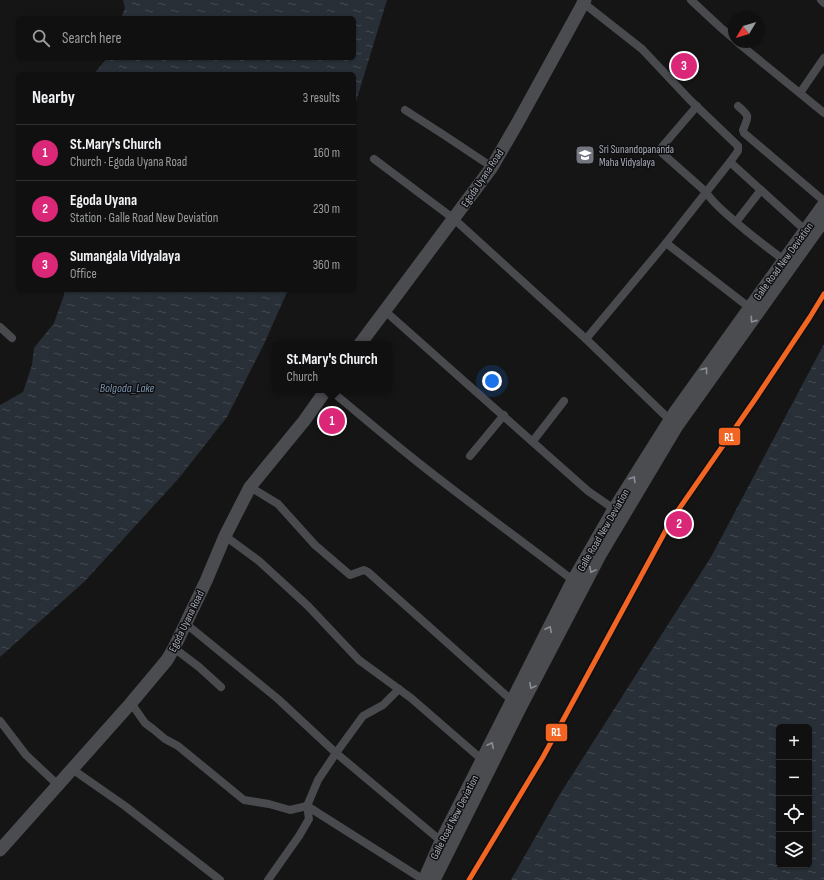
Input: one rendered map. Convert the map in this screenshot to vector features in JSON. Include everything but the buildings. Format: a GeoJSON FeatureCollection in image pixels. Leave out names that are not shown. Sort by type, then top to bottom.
{"type":"FeatureCollection","features":[{"type":"Feature","properties":{"kind":"main road","name":"Egoda Uyana Road"},"geometry":{"type":"LineString","coordinates":[[362,341],[492,167],[518,122],[582,1]]}},
{"type":"Feature","properties":{"kind":"main road","name":"Galle Road New Deviation"},"geometry":{"type":"LineString","coordinates":[[423,880],[441,841],[482,762],[517,703],[674,423],[750,308],[824,203]]}},
{"type":"Feature","properties":{"kind":"main road","name":"Galle Road New Deviation"},"geometry":{"type":"LineString","coordinates":[[434,880],[572,582],[614,508],[674,423],[824,220]]}},
{"type":"Feature","properties":{"kind":"main road","name":"Egoda Uyana Road"},"geometry":{"type":"LineString","coordinates":[[0,850],[131,703],[167,660],[206,581],[225,536],[250,487],[304,421],[324,393]]}},
{"type":"Feature","properties":{"kind":"street"},"geometry":{"type":"LineString","coordinates":[[691,0],[728,34]]}},
{"type":"Feature","properties":{"kind":"street"},"geometry":{"type":"LineString","coordinates":[[821,0],[824,3]]}},
{"type":"Feature","properties":{"kind":"street"},"geometry":{"type":"LineString","coordinates":[[582,1],[642,49],[738,146],[738,150],[730,162],[586,338]]}},
{"type":"Feature","properties":{"kind":"street"},"geometry":{"type":"LineString","coordinates":[[744,48],[824,113]]}},
{"type":"Feature","properties":{"kind":"street"},"geometry":{"type":"LineString","coordinates":[[800,93],[824,58]]}},
{"type":"Feature","properties":{"kind":"street"},"geometry":{"type":"LineString","coordinates":[[697,106],[661,148],[662,152],[706,192],[710,199],[736,222],[784,260]]}},
{"type":"Feature","properties":{"kind":"street"},"geometry":{"type":"LineString","coordinates":[[738,106],[748,115],[743,130],[744,133],[824,203]]}},
{"type":"Feature","properties":{"kind":"street"},"geometry":{"type":"LineString","coordinates":[[405,110],[492,167]]}},
{"type":"Feature","properties":{"kind":"street"},"geometry":{"type":"LineString","coordinates":[[374,159],[454,219],[586,338],[674,423]]}},
{"type":"Feature","properties":{"kind":"street"},"geometry":{"type":"LineString","coordinates":[[730,162],[806,230]]}},
{"type":"Feature","properties":{"kind":"street"},"geometry":{"type":"LineString","coordinates":[[736,222],[761,190]]}},
{"type":"Feature","properties":{"kind":"street"},"geometry":{"type":"LineString","coordinates":[[666,242],[750,308]]}},
{"type":"Feature","properties":{"kind":"street"},"geometry":{"type":"LineString","coordinates":[[385,311],[588,491],[614,508]]}},
{"type":"Feature","properties":{"kind":"street"},"geometry":{"type":"LineString","coordinates":[[0,327],[12,338]]}},
{"type":"Feature","properties":{"kind":"street"},"geometry":{"type":"LineString","coordinates":[[334,393],[414,460],[528,545],[570,578],[572,582]]}},
{"type":"Feature","properties":{"kind":"street"},"geometry":{"type":"LineString","coordinates":[[533,441],[564,401]]}},
{"type":"Feature","properties":{"kind":"street"},"geometry":{"type":"LineString","coordinates":[[470,456],[504,415]]}},
{"type":"Feature","properties":{"kind":"street"},"geometry":{"type":"LineString","coordinates":[[250,487],[278,504],[315,545],[350,575],[364,570],[368,572],[508,697],[517,703]]}},
{"type":"Feature","properties":{"kind":"street"},"geometry":{"type":"LineString","coordinates":[[225,536],[259,561],[308,606],[359,660],[399,689],[473,752],[482,762]]}},
{"type":"Feature","properties":{"kind":"street"},"geometry":{"type":"LineString","coordinates":[[185,623],[278,699],[336,753],[441,841]]}},
{"type":"Feature","properties":{"kind":"street"},"geometry":{"type":"LineString","coordinates":[[174,648],[199,667],[221,687]]}},
{"type":"Feature","properties":{"kind":"street"},"geometry":{"type":"LineString","coordinates":[[268,880],[309,819],[307,806],[318,780],[336,753],[363,716],[383,705],[399,689]]}},
{"type":"Feature","properties":{"kind":"street"},"geometry":{"type":"LineString","coordinates":[[131,703],[145,723],[165,739],[178,746],[244,800],[269,804],[290,810],[307,806],[420,876],[423,880]]}},
{"type":"Feature","properties":{"kind":"street"},"geometry":{"type":"LineString","coordinates":[[0,721],[26,755],[58,785]]}},
{"type":"Feature","properties":{"kind":"street"},"geometry":{"type":"LineString","coordinates":[[72,769],[124,806],[216,879]]}},
{"type":"Feature","properties":{"kind":"water"},"geometry":{"type":"Polygon","coordinates":[[[123,0],[387,0],[356,101],[356,72],[96,72],[105,60],[356,60],[356,16],[122,16],[125,8],[123,0]]]}},
{"type":"Feature","properties":{"kind":"water","name":"Bolgoda_Lake"},"geometry":{"type":"Polygon","coordinates":[[[64,292],[287,292],[264,344],[227,417],[179,478],[85,581],[0,657],[0,405],[23,392],[32,365],[34,348],[54,323],[64,292]]]}},
{"type":"Feature","properties":{"kind":"water"},"geometry":{"type":"Polygon","coordinates":[[[824,344],[824,880],[511,880],[560,794],[711,557],[824,344]]]}},
{"type":"Feature","properties":{"kind":"transit line","name":"R1"},"geometry":{"type":"LineString","coordinates":[[469,880],[543,757],[672,519],[756,398],[824,294]]}},
{"type":"Feature","properties":{"kind":"place","name":"Sumangala Vidyalaya"},"geometry":{"type":"Point","coordinates":[684,66]}},
{"type":"Feature","properties":{"kind":"place","name":"Sri Sunandopananda Maha Vidyalaya"},"geometry":{"type":"Point","coordinates":[585,155]}},
{"type":"Feature","properties":{"kind":"place","name":"St.Mary's Church"},"geometry":{"type":"Point","coordinates":[332,421]}},
{"type":"Feature","properties":{"kind":"place","name":"Egoda Uyana"},"geometry":{"type":"Point","coordinates":[679,524]}}]}
